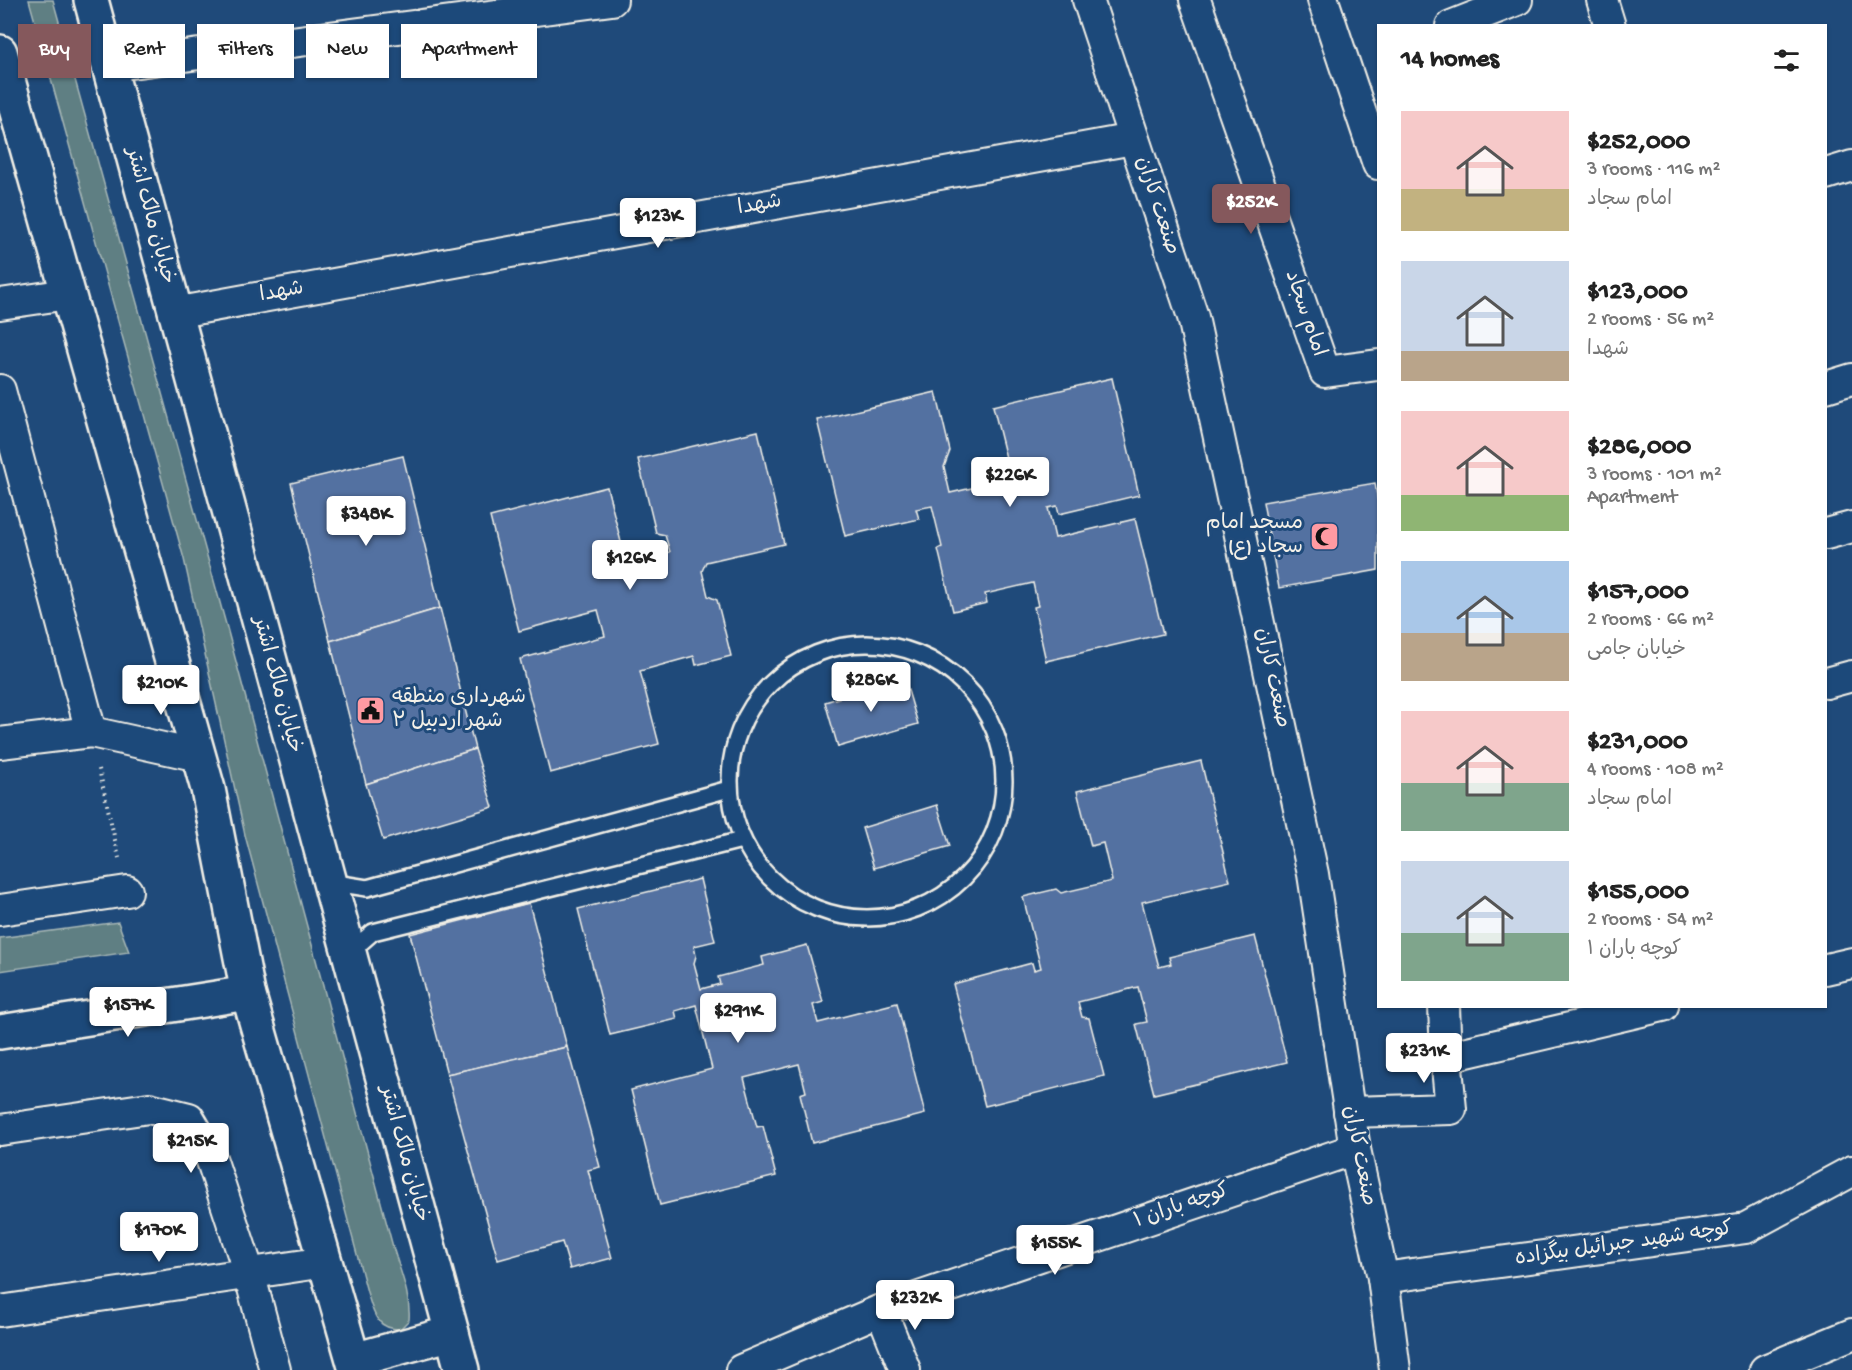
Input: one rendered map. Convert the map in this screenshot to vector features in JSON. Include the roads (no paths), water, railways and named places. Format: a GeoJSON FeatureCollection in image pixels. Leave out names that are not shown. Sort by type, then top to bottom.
{"type":"FeatureCollection","features":[{"type":"Feature","properties":{"kind":"main road","name":"خیابان مالک اشتر"},"geometry":{"type":"LineString","coordinates":[[91,0],[103,47]]}},
{"type":"Feature","properties":{"kind":"main road"},"geometry":{"type":"LineString","coordinates":[[0,52],[208,789],[248,993],[355,1365],[452,1333]]}},
{"type":"Feature","properties":{"kind":"main road","name":"خیابان مالک اشتر"},"geometry":{"type":"LineString","coordinates":[[111,78],[462,1370]]}},
{"type":"Feature","properties":{"kind":"main road"},"geometry":{"type":"LineString","coordinates":[[0,1032],[248,993]]}},
{"type":"Feature","properties":{"kind":"street"},"geometry":{"type":"LineString","coordinates":[[185,56],[612,0]]}},
{"type":"Feature","properties":{"kind":"street","name":"صنعت کاران"},"geometry":{"type":"LineString","coordinates":[[1088,0],[1193,317],[1313,874],[1355,1149],[1383,1278],[1395,1370]]}},
{"type":"Feature","properties":{"kind":"street","name":"امام سجاد"},"geometry":{"type":"LineString","coordinates":[[1195,0],[1324,372],[1377,365]]}},
{"type":"Feature","properties":{"kind":"street"},"geometry":{"type":"LineString","coordinates":[[1323,0],[1377,161]]}},
{"type":"Feature","properties":{"kind":"street"},"geometry":{"type":"LineString","coordinates":[[1456,24],[1517,0]]}},
{"type":"Feature","properties":{"kind":"street"},"geometry":{"type":"LineString","coordinates":[[1602,0],[1609,24]]}},
{"type":"Feature","properties":{"kind":"street","name":"شهدا"},"geometry":{"type":"LineString","coordinates":[[174,313],[1133,139]]}},
{"type":"Feature","properties":{"kind":"street"},"geometry":{"type":"LineString","coordinates":[[1827,174],[1852,166]]}},
{"type":"Feature","properties":{"kind":"street"},"geometry":{"type":"LineString","coordinates":[[0,304],[68,294]]}},
{"type":"Feature","properties":{"kind":"street"},"geometry":{"type":"LineString","coordinates":[[1827,387],[1852,379]]}},
{"type":"Feature","properties":{"kind":"street"},"geometry":{"type":"LineString","coordinates":[[0,390],[7,444],[91,732]]}},
{"type":"Feature","properties":{"kind":"street"},"geometry":{"type":"LineString","coordinates":[[1827,534],[1852,527]]}},
{"type":"Feature","properties":{"kind":"street"},"geometry":{"type":"LineString","coordinates":[[1827,683],[1852,676]]}},
{"type":"Feature","properties":{"kind":"street"},"geometry":{"type":"LineString","coordinates":[[0,743],[91,732],[199,756]]}},
{"type":"Feature","properties":{"kind":"street"},"geometry":{"type":"LineString","coordinates":[[0,910],[127,891]]}},
{"type":"Feature","properties":{"kind":"street"},"geometry":{"type":"LineString","coordinates":[[1827,969],[1852,963]]}},
{"type":"Feature","properties":{"kind":"street"},"geometry":{"type":"LineString","coordinates":[[1350,1112],[1451,1109],[1444,1008]]}},
{"type":"Feature","properties":{"kind":"street"},"geometry":{"type":"LineString","coordinates":[[1446,1057],[1654,1008]]}},
{"type":"Feature","properties":{"kind":"street"},"geometry":{"type":"LineString","coordinates":[[0,1130],[149,1108],[189,1119],[209,1152],[249,1273],[275,1370]]}},
{"type":"Feature","properties":{"kind":"street","name":"کوچه باران ۱"},"geometry":{"type":"LineString","coordinates":[[741,1370],[881,1310],[1355,1149]]}},
{"type":"Feature","properties":{"kind":"street","name":"کوچه شهید جبرائیل بیگزاده"},"geometry":{"type":"LineString","coordinates":[[1383,1278],[1746,1228],[1852,1171]]}},
{"type":"Feature","properties":{"kind":"street"},"geometry":{"type":"LineString","coordinates":[[0,1311],[325,1262]]}},
{"type":"Feature","properties":{"kind":"street"},"geometry":{"type":"LineString","coordinates":[[881,1310],[905,1370]]}},
{"type":"Feature","properties":{"kind":"street"},"geometry":{"type":"LineString","coordinates":[[1765,1370],[1852,1334]]}},
{"type":"Feature","properties":{"kind":"lane"},"geometry":{"type":"LineString","coordinates":[[857,644],[899,647],[939,664],[971,691],[994,727],[1005,769],[1002,811],[986,851],[960,884],[924,907],[883,918],[840,916],[830,913],[800,902],[766,876],[742,840],[733,815],[729,789],[733,746],[750,707],[778,675],[815,653],[857,644]]}},
{"type":"Feature","properties":{"kind":"lane"},"geometry":{"type":"LineString","coordinates":[[329,882],[367,888],[729,789]]}},
{"type":"Feature","properties":{"kind":"lane"},"geometry":{"type":"LineString","coordinates":[[349,953],[374,932],[742,840]]}},
{"type":"Feature","properties":{"kind":"place","name":"مسجد امام سجاد (ع)"},"geometry":{"type":"Point","coordinates":[1324,536]}},
{"type":"Feature","properties":{"kind":"place","name":"شهرداری منطقه ۲ شهر اردبیل"},"geometry":{"type":"Point","coordinates":[371,710]}}]}
